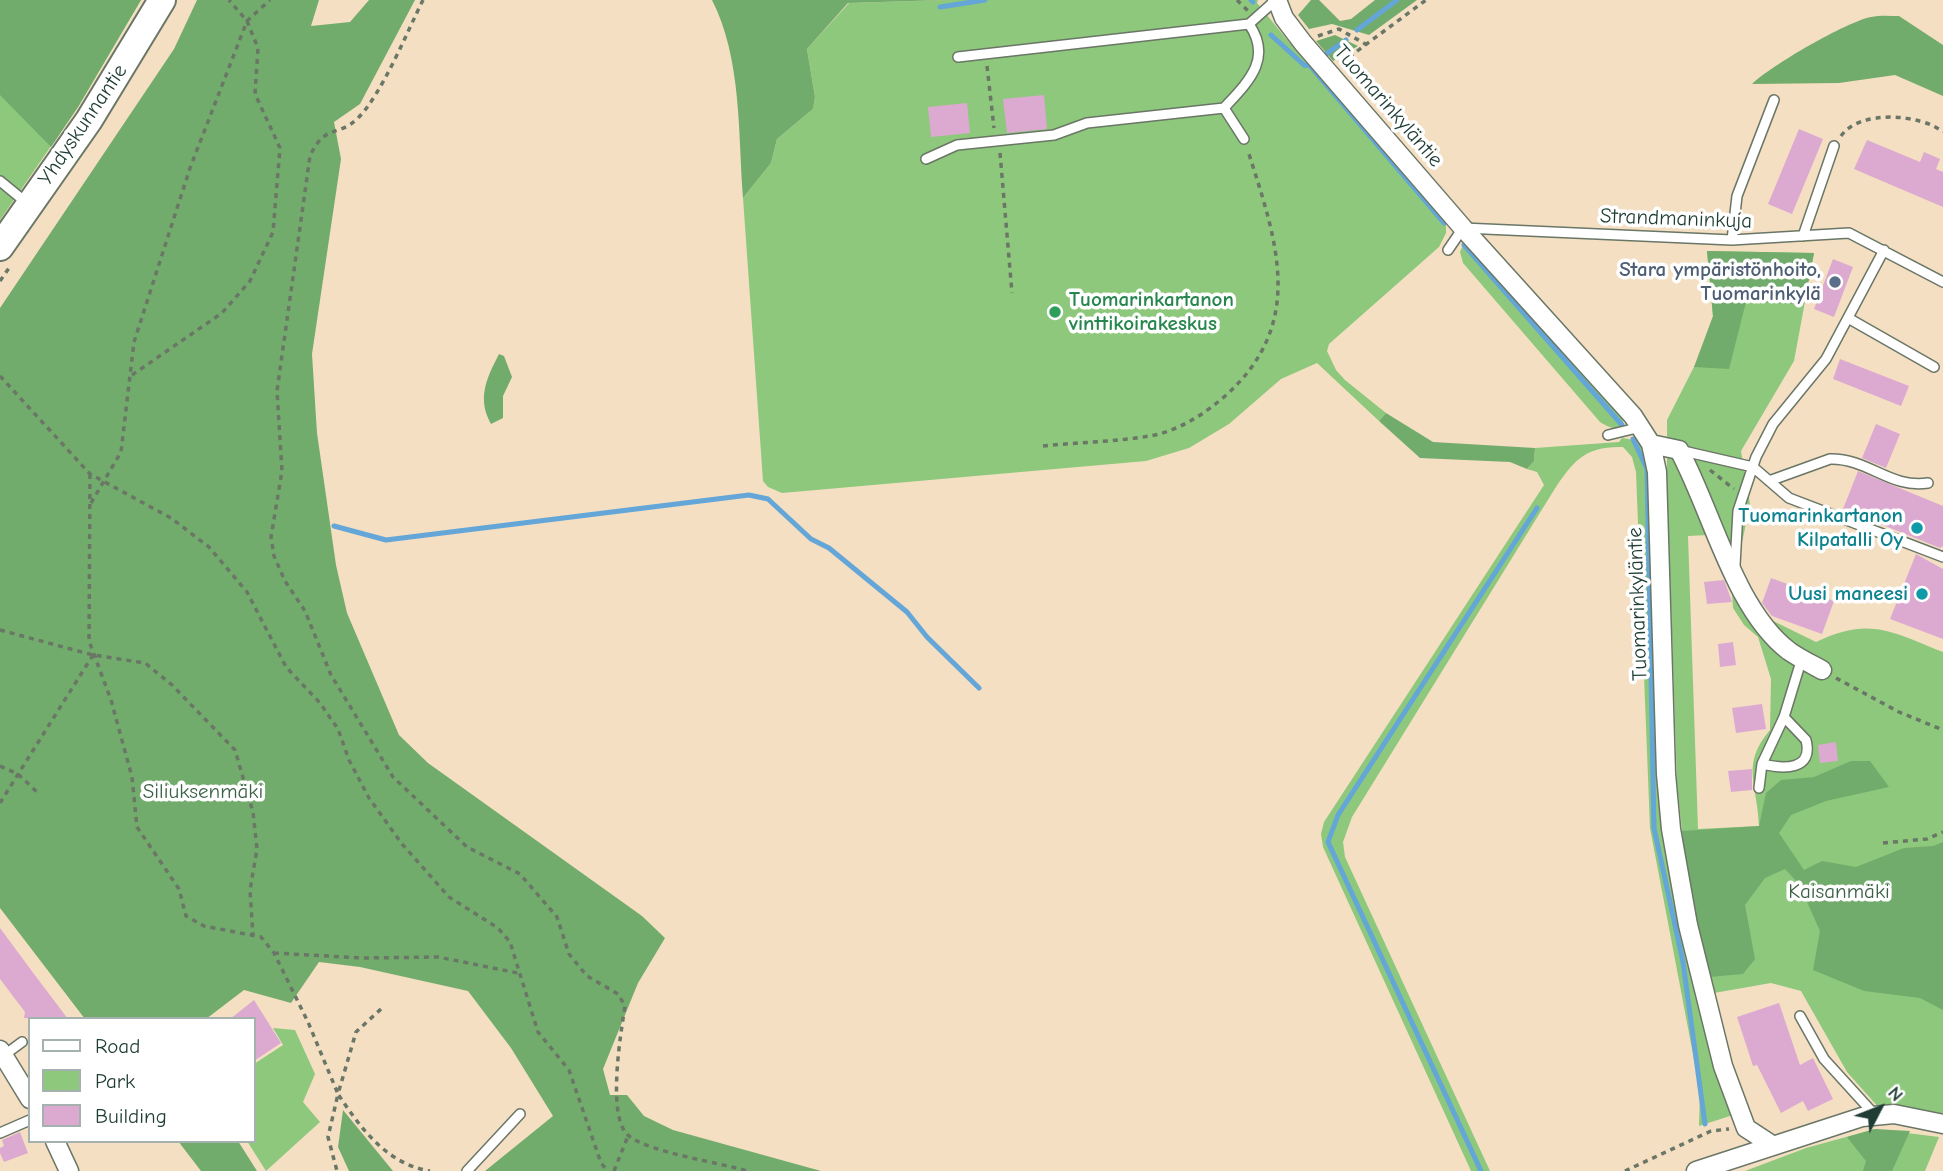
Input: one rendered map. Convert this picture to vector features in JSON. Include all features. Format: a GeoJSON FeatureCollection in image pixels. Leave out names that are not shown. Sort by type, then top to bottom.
{"type":"FeatureCollection","features":[{"type":"Feature","properties":{"kind":"main road","name":"Yhdyskunnantie"},"geometry":{"type":"LineString","coordinates":[[0,247],[89,120],[162,0]]}},
{"type":"Feature","properties":{"kind":"street","name":"Tuomarinkyläntie"},"geometry":{"type":"LineString","coordinates":[[1276,0],[1284,18],[1329,72],[1641,428],[1651,444],[1657,472],[1665,760],[1671,829],[1688,925],[1719,1053],[1746,1128]]}},
{"type":"Feature","properties":{"kind":"street"},"geometry":{"type":"LineString","coordinates":[[1651,444],[1679,450],[1697,484],[1746,601],[1788,650],[1822,670]]}},
{"type":"Feature","properties":{"kind":"street"},"geometry":{"type":"LineString","coordinates":[[2,1053],[28,1096]]}},
{"type":"Feature","properties":{"kind":"street"},"geometry":{"type":"LineString","coordinates":[[1696,1171],[1834,1124],[1875,1115],[1894,1114],[1943,1124]]}},
{"type":"Feature","properties":{"kind":"street"},"geometry":{"type":"LineString","coordinates":[[1746,1128],[1772,1145]]}},
{"type":"Feature","properties":{"kind":"street"},"geometry":{"type":"LineString","coordinates":[[56,1143],[69,1171]]}},
{"type":"Feature","properties":{"kind":"lane"},"geometry":{"type":"LineString","coordinates":[[958,57],[1249,24],[1276,0]]}},
{"type":"Feature","properties":{"kind":"lane"},"geometry":{"type":"LineString","coordinates":[[926,159],[957,145],[1054,135],[1087,123],[1224,108],[1248,80],[1259,58],[1258,37],[1249,24]]}},
{"type":"Feature","properties":{"kind":"lane"},"geometry":{"type":"LineString","coordinates":[[1732,240],[1737,196],[1774,100]]}},
{"type":"Feature","properties":{"kind":"lane"},"geometry":{"type":"LineString","coordinates":[[1224,108],[1244,139]]}},
{"type":"Feature","properties":{"kind":"lane"},"geometry":{"type":"LineString","coordinates":[[1803,236],[1835,146]]}},
{"type":"Feature","properties":{"kind":"lane"},"geometry":{"type":"LineString","coordinates":[[0,181],[29,205]]}},
{"type":"Feature","properties":{"kind":"lane"},"geometry":{"type":"LineString","coordinates":[[1448,250],[1463,228]]}},
{"type":"Feature","properties":{"kind":"lane","name":"Strandmaninkuja"},"geometry":{"type":"LineString","coordinates":[[1463,228],[1732,240],[1849,233],[1943,282]]}},
{"type":"Feature","properties":{"kind":"lane"},"geometry":{"type":"LineString","coordinates":[[1735,577],[1738,512],[1753,467],[1773,424],[1826,359],[1884,250]]}},
{"type":"Feature","properties":{"kind":"lane"},"geometry":{"type":"LineString","coordinates":[[1848,318],[1934,367]]}},
{"type":"Feature","properties":{"kind":"lane"},"geometry":{"type":"LineString","coordinates":[[1608,435],[1641,428]]}},
{"type":"Feature","properties":{"kind":"lane"},"geometry":{"type":"LineString","coordinates":[[1679,450],[1753,467],[1789,498],[1943,557]]}},
{"type":"Feature","properties":{"kind":"lane"},"geometry":{"type":"LineString","coordinates":[[1769,481],[1830,459],[1840,458],[1853,461],[1909,486],[1928,483]]}},
{"type":"Feature","properties":{"kind":"lane"},"geometry":{"type":"LineString","coordinates":[[1759,788],[1762,764],[1784,717],[1802,658]]}},
{"type":"Feature","properties":{"kind":"lane"},"geometry":{"type":"LineString","coordinates":[[1762,764],[1791,768],[1801,764],[1806,757],[1806,740],[1784,717]]}},
{"type":"Feature","properties":{"kind":"lane"},"geometry":{"type":"LineString","coordinates":[[1800,1016],[1824,1059],[1875,1115]]}},
{"type":"Feature","properties":{"kind":"lane"},"geometry":{"type":"LineString","coordinates":[[2,1053],[22,1042]]}},
{"type":"Feature","properties":{"kind":"lane"},"geometry":{"type":"LineString","coordinates":[[467,1171],[520,1114]]}},
{"type":"Feature","properties":{"kind":"lane"},"geometry":{"type":"LineString","coordinates":[[0,1133],[28,1121]]}},
{"type":"Feature","properties":{"kind":"path"},"geometry":{"type":"LineString","coordinates":[[130,376],[222,313],[250,281],[273,232],[280,148],[255,94],[258,48],[247,21],[229,0]]}},
{"type":"Feature","properties":{"kind":"path"},"geometry":{"type":"LineString","coordinates":[[89,504],[104,484],[121,452],[134,342],[190,168],[247,21],[270,0]]}},
{"type":"Feature","properties":{"kind":"path"},"geometry":{"type":"LineString","coordinates":[[423,0],[370,103],[347,126],[328,132],[317,141],[310,156],[276,391],[282,471],[271,537],[274,556],[285,582],[305,611],[331,675],[393,777],[467,847],[520,874],[556,917],[569,954],[587,976],[618,994],[625,1006],[616,1100],[621,1125],[628,1136],[658,1148],[747,1171]]}},
{"type":"Feature","properties":{"kind":"path"},"geometry":{"type":"LineString","coordinates":[[1329,72],[1426,0]]}},
{"type":"Feature","properties":{"kind":"path"},"geometry":{"type":"LineString","coordinates":[[985,54],[996,141],[1000,153],[1012,293]]}},
{"type":"Feature","properties":{"kind":"path"},"geometry":{"type":"LineString","coordinates":[[1835,146],[1846,129],[1865,120],[1915,117],[1943,132]]}},
{"type":"Feature","properties":{"kind":"path"},"geometry":{"type":"LineString","coordinates":[[1043,446],[1154,435],[1173,429],[1197,418],[1220,400],[1237,385],[1256,359],[1274,326],[1279,305],[1279,279],[1276,255],[1244,139]]}},
{"type":"Feature","properties":{"kind":"path"},"geometry":{"type":"LineString","coordinates":[[0,376],[90,474],[104,484],[171,518],[208,547],[247,592],[286,667],[320,703],[338,729],[349,760],[369,798],[402,844],[449,897],[506,935],[538,1032],[569,1070],[601,1163],[608,1171]]}},
{"type":"Feature","properties":{"kind":"path"},"geometry":{"type":"LineString","coordinates":[[90,474],[89,640],[111,700],[132,776],[137,827],[179,888],[186,916],[204,926],[261,937],[274,953],[308,1022],[338,1094],[389,1157],[413,1168],[430,1171]]}},
{"type":"Feature","properties":{"kind":"path"},"geometry":{"type":"LineString","coordinates":[[0,630],[93,655],[145,663],[172,685],[235,750],[253,812],[256,837],[257,849],[250,890],[253,936]]}},
{"type":"Feature","properties":{"kind":"path"},"geometry":{"type":"LineString","coordinates":[[0,803],[93,655]]}},
{"type":"Feature","properties":{"kind":"path"},"geometry":{"type":"LineString","coordinates":[[1822,670],[1899,712],[1943,730]]}},
{"type":"Feature","properties":{"kind":"path"},"geometry":{"type":"LineString","coordinates":[[0,766],[18,774],[38,793]]}},
{"type":"Feature","properties":{"kind":"path"},"geometry":{"type":"LineString","coordinates":[[1883,844],[1927,839],[1943,832]]}},
{"type":"Feature","properties":{"kind":"path"},"geometry":{"type":"LineString","coordinates":[[274,953],[362,958],[438,957],[519,974]]}},
{"type":"Feature","properties":{"kind":"path"},"geometry":{"type":"LineString","coordinates":[[337,1171],[328,1138],[338,1094],[356,1032],[381,1009]]}},
{"type":"Feature","properties":{"kind":"path"},"geometry":{"type":"LineString","coordinates":[[1625,1171],[1711,1131],[1746,1128]]}},
{"type":"Feature","properties":{"kind":"path"},"geometry":{"type":"LineString","coordinates":[[614,1171],[628,1136]]}},
{"type":"Feature","properties":{"kind":"green space"},"geometry":{"type":"Polygon","coordinates":[[[0,0],[141,0],[78,107],[0,220],[0,0]]]}},
{"type":"Feature","properties":{"kind":"green space"},"geometry":{"type":"Polygon","coordinates":[[[0,0],[141,0],[78,107],[51,147],[0,95],[0,0]]]}},
{"type":"Feature","properties":{"kind":"green space","name":"Siliuksenmäki"},"geometry":{"type":"Polygon","coordinates":[[[197,0],[319,0],[311,26],[350,22],[369,0],[415,0],[360,104],[334,122],[341,159],[312,354],[317,433],[336,565],[347,613],[399,735],[428,763],[642,916],[665,938],[638,983],[603,1069],[610,1095],[627,1095],[644,1116],[673,1130],[821,1171],[485,1171],[553,1116],[511,1048],[468,991],[360,967],[319,962],[291,1003],[244,990],[209,1017],[83,1017],[0,908],[0,308],[174,49],[197,0]]]}},
{"type":"Feature","properties":{"kind":"green space"},"geometry":{"type":"Polygon","coordinates":[[[712,0],[945,0],[848,3],[807,49],[815,97],[813,109],[777,139],[771,163],[743,198],[734,72],[722,23],[712,0]]]}},
{"type":"Feature","properties":{"kind":"green space","name":"Tuomarinkartanon vinttikoirakeskus"},"geometry":{"type":"Polygon","coordinates":[[[945,0],[1258,0],[1257,3],[1289,42],[1303,52],[1446,223],[1446,233],[1439,247],[1329,344],[1327,351],[1336,370],[1386,413],[1379,421],[1317,363],[1281,379],[1229,424],[1189,448],[1146,461],[782,493],[768,487],[763,481],[743,198],[771,163],[777,139],[813,109],[815,97],[807,49],[849,3],[945,0]]]}},
{"type":"Feature","properties":{"kind":"green space"},"geometry":{"type":"Polygon","coordinates":[[[1311,0],[1319,0],[1340,21],[1351,19],[1375,0],[1417,0],[1369,35],[1332,24],[1309,29],[1298,15],[1311,0]]]}},
{"type":"Feature","properties":{"kind":"green space"},"geometry":{"type":"Polygon","coordinates":[[[1899,16],[1943,45],[1943,96],[1895,75],[1839,83],[1752,84],[1792,56],[1845,27],[1871,17],[1899,16]]]}},
{"type":"Feature","properties":{"kind":"green space"},"geometry":{"type":"Polygon","coordinates":[[[1335,35],[1358,46],[1333,61],[1316,41],[1335,35]]]}},
{"type":"Feature","properties":{"kind":"green space"},"geometry":{"type":"Polygon","coordinates":[[[1464,243],[1621,415],[1624,424],[1612,428],[1600,422],[1463,263],[1460,252],[1464,243]]]}},
{"type":"Feature","properties":{"kind":"green space","name":"Kaisanmäki"},"geometry":{"type":"Polygon","coordinates":[[[1707,251],[1814,253],[1794,361],[1741,451],[1750,504],[1738,562],[1747,596],[1759,614],[1816,642],[1835,634],[1866,628],[1895,633],[1943,652],[1943,1115],[1880,1109],[1847,1072],[1801,991],[1771,983],[1714,993],[1687,877],[1677,783],[1667,482],[1667,420],[1699,357],[1713,317],[1707,251]],[[1708,535],[1688,536],[1698,829],[1759,826],[1753,765],[1755,754],[1770,730],[1771,679],[1758,637],[1744,625],[1733,608],[1731,577],[1708,535]]]}},
{"type":"Feature","properties":{"kind":"green space"},"geometry":{"type":"Polygon","coordinates":[[[1707,251],[1814,253],[1804,304],[1746,302],[1729,369],[1694,367],[1713,316],[1707,251]]]}},
{"type":"Feature","properties":{"kind":"green space"},"geometry":{"type":"Polygon","coordinates":[[[499,354],[504,356],[512,377],[503,396],[503,418],[491,424],[484,397],[490,372],[499,354]]]}},
{"type":"Feature","properties":{"kind":"green space"},"geometry":{"type":"Polygon","coordinates":[[[1386,413],[1433,442],[1535,448],[1534,461],[1527,469],[1510,462],[1420,458],[1379,421],[1386,413]]]}},
{"type":"Feature","properties":{"kind":"green space"},"geometry":{"type":"Polygon","coordinates":[[[1622,438],[1639,444],[1649,470],[1660,801],[1733,1115],[1699,1126],[1700,1091],[1650,828],[1636,472],[1632,457],[1623,447],[1599,449],[1575,463],[1554,490],[1352,817],[1343,842],[1345,857],[1490,1171],[1471,1171],[1323,847],[1321,834],[1324,822],[1544,485],[1537,472],[1527,469],[1534,461],[1535,448],[1619,442],[1622,438]]]}},
{"type":"Feature","properties":{"kind":"green space"},"geometry":{"type":"Polygon","coordinates":[[[1851,761],[1870,761],[1889,787],[1826,801],[1791,815],[1779,833],[1804,870],[1822,861],[1856,867],[1904,848],[1933,846],[1943,842],[1943,1010],[1920,998],[1864,991],[1813,970],[1820,931],[1799,884],[1785,869],[1765,878],[1745,905],[1755,959],[1743,974],[1710,977],[1687,877],[1682,831],[1759,826],[1766,793],[1781,780],[1814,777],[1851,761]]]}},
{"type":"Feature","properties":{"kind":"green space"},"geometry":{"type":"Polygon","coordinates":[[[273,1028],[295,1030],[315,1074],[303,1102],[320,1122],[266,1171],[248,1143],[256,1143],[256,1063],[283,1045],[273,1028]]]}},
{"type":"Feature","properties":{"kind":"green space"},"geometry":{"type":"Polygon","coordinates":[[[343,1110],[393,1171],[349,1171],[338,1147],[343,1110]]]}},
{"type":"Feature","properties":{"kind":"green space"},"geometry":{"type":"Polygon","coordinates":[[[1875,1129],[1939,1137],[1925,1171],[1745,1171],[1806,1148],[1875,1129]]]}},
{"type":"Feature","properties":{"kind":"green space"},"geometry":{"type":"Polygon","coordinates":[[[1875,1129],[1910,1131],[1892,1171],[1863,1171],[1866,1161],[1847,1137],[1875,1129]]]}},
{"type":"Feature","properties":{"kind":"green space"},"geometry":{"type":"Polygon","coordinates":[[[180,1143],[239,1143],[257,1171],[201,1171],[180,1143]]]}},
{"type":"Feature","properties":{"kind":"building"},"geometry":{"type":"Polygon","coordinates":[[[1044,95],[1047,129],[1007,133],[1003,99],[1044,95]]]}},
{"type":"Feature","properties":{"kind":"building"},"geometry":{"type":"Polygon","coordinates":[[[967,103],[970,133],[931,137],[928,107],[967,103]]]}},
{"type":"Feature","properties":{"kind":"building"},"geometry":{"type":"Polygon","coordinates":[[[1799,129],[1823,139],[1792,214],[1768,204],[1799,129]]]}},
{"type":"Feature","properties":{"kind":"building"},"geometry":{"type":"Polygon","coordinates":[[[1867,140],[1920,162],[1924,152],[1940,159],[1936,169],[1943,172],[1943,207],[1854,169],[1867,140]]]}},
{"type":"Feature","properties":{"kind":"building"},"geometry":{"type":"Polygon","coordinates":[[[1833,259],[1853,267],[1834,317],[1814,309],[1833,259]]]}},
{"type":"Feature","properties":{"kind":"building"},"geometry":{"type":"Polygon","coordinates":[[[1840,359],[1909,386],[1901,406],[1833,379],[1840,359]]]}},
{"type":"Feature","properties":{"kind":"building"},"geometry":{"type":"Polygon","coordinates":[[[1876,424],[1900,434],[1886,468],[1862,458],[1876,424]]]}},
{"type":"Feature","properties":{"kind":"building","name":"Tuomarinkartanon Kilpatalli Oy"},"geometry":{"type":"Polygon","coordinates":[[[1858,471],[1943,506],[1943,546],[1940,548],[1843,509],[1858,471]]]}},
{"type":"Feature","properties":{"kind":"building","name":"Uusi maneesi"},"geometry":{"type":"Polygon","coordinates":[[[1916,554],[1943,569],[1943,639],[1890,619],[1916,554]]]}},
{"type":"Feature","properties":{"kind":"building"},"geometry":{"type":"Polygon","coordinates":[[[1771,578],[1834,601],[1822,634],[1772,616],[1762,603],[1771,578]]]}},
{"type":"Feature","properties":{"kind":"building"},"geometry":{"type":"Polygon","coordinates":[[[1724,580],[1732,602],[1707,604],[1704,582],[1724,580]]]}},
{"type":"Feature","properties":{"kind":"building"},"geometry":{"type":"Polygon","coordinates":[[[1733,642],[1736,665],[1720,667],[1718,644],[1733,642]]]}},
{"type":"Feature","properties":{"kind":"building"},"geometry":{"type":"Polygon","coordinates":[[[1762,704],[1766,729],[1736,733],[1732,708],[1762,704]]]}},
{"type":"Feature","properties":{"kind":"building"},"geometry":{"type":"Polygon","coordinates":[[[1836,742],[1838,761],[1820,763],[1818,745],[1836,742]]]}},
{"type":"Feature","properties":{"kind":"building"},"geometry":{"type":"Polygon","coordinates":[[[1752,769],[1752,790],[1731,792],[1728,771],[1752,769]]]}},
{"type":"Feature","properties":{"kind":"building"},"geometry":{"type":"Polygon","coordinates":[[[0,928],[67,1017],[24,1018],[25,1012],[0,979],[0,928]]]}},
{"type":"Feature","properties":{"kind":"building"},"geometry":{"type":"Polygon","coordinates":[[[254,1000],[281,1043],[256,1060],[256,1017],[233,1017],[254,1000]]]}},
{"type":"Feature","properties":{"kind":"building"},"geometry":{"type":"Polygon","coordinates":[[[1779,1003],[1800,1065],[1813,1058],[1833,1099],[1808,1111],[1803,1101],[1781,1113],[1757,1065],[1753,1066],[1737,1017],[1779,1003]]]}},
{"type":"Feature","properties":{"kind":"building"},"geometry":{"type":"Polygon","coordinates":[[[20,1132],[28,1153],[4,1162],[0,1153],[0,1148],[4,1146],[2,1140],[20,1132]]]}},
{"type":"Feature","properties":{"kind":"waterway"},"geometry":{"type":"LineString","coordinates":[[940,7],[985,0]]}},
{"type":"Feature","properties":{"kind":"waterway"},"geometry":{"type":"LineString","coordinates":[[1357,30],[1397,0]]}},
{"type":"Feature","properties":{"kind":"waterway"},"geometry":{"type":"LineString","coordinates":[[1271,35],[1304,65],[1312,66]]}},
{"type":"Feature","properties":{"kind":"waterway"},"geometry":{"type":"LineString","coordinates":[[1326,54],[1346,40]]}},
{"type":"Feature","properties":{"kind":"waterway"},"geometry":{"type":"LineString","coordinates":[[1311,67],[1444,223]]}},
{"type":"Feature","properties":{"kind":"waterway"},"geometry":{"type":"LineString","coordinates":[[1464,245],[1622,425]]}},
{"type":"Feature","properties":{"kind":"waterway"},"geometry":{"type":"LineString","coordinates":[[1633,439],[1647,469],[1654,828],[1683,962],[1705,1124]]}},
{"type":"Feature","properties":{"kind":"waterway"},"geometry":{"type":"LineString","coordinates":[[334,526],[386,540],[749,495],[768,499],[811,539],[829,548],[907,612],[927,637],[979,688]]}},
{"type":"Feature","properties":{"kind":"waterway"},"geometry":{"type":"LineString","coordinates":[[1481,1171],[1328,842],[1338,815],[1537,508]]}},
{"type":"Feature","properties":{"kind":"place","name":"Stara ympäristönhoito, Tuomarinkylä"},"geometry":{"type":"Point","coordinates":[1835,282]}},
{"type":"Feature","properties":{"kind":"place","name":"Tuomarinkartanon vinttikoirakeskus"},"geometry":{"type":"Point","coordinates":[1055,312]}},
{"type":"Feature","properties":{"kind":"place","name":"Tuomarinkartanon Kilpatalli Oy"},"geometry":{"type":"Point","coordinates":[1917,528]}},
{"type":"Feature","properties":{"kind":"place","name":"Uusi maneesi"},"geometry":{"type":"Point","coordinates":[1922,594]}}]}
